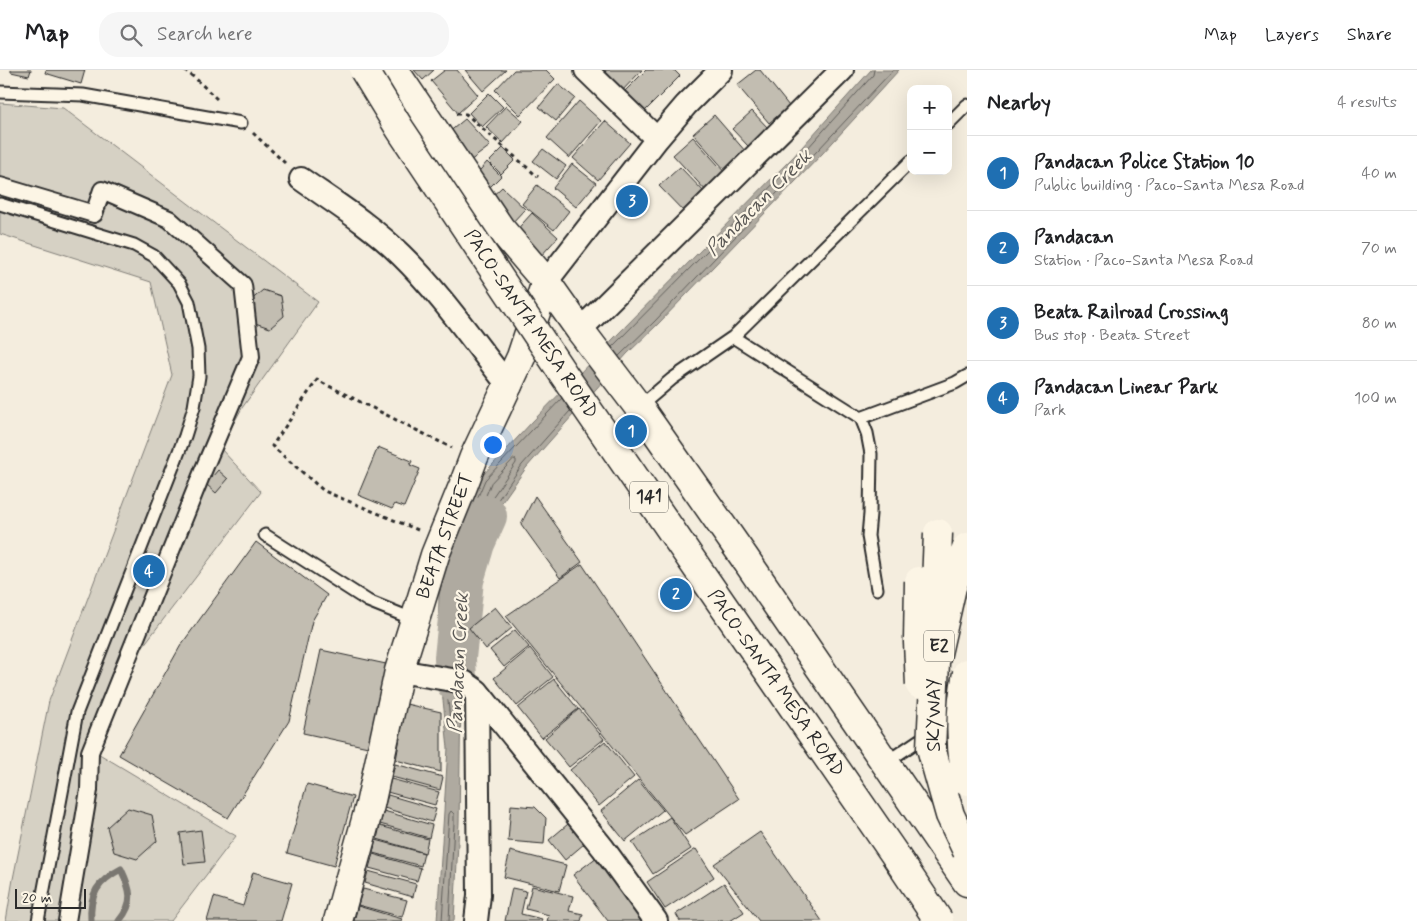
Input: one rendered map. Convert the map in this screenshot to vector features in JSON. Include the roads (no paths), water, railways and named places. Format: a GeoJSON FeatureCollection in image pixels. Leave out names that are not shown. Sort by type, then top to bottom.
{"type":"FeatureCollection","features":[{"type":"Feature","properties":{"kind":"main road","name":"PACO-SANTA MESA ROAD"},"geometry":{"type":"LineString","coordinates":[[364,70],[400,129],[559,366],[939,921]]}},
{"type":"Feature","properties":{"kind":"main road","name":"PACO-SANTA MESA ROAD"},"geometry":{"type":"LineString","coordinates":[[394,70],[500,228],[546,282],[638,408],[744,557],[885,763],[930,813],[967,882]]}},
{"type":"Feature","properties":{"kind":"main road","name":"BEATA STREET"},"geometry":{"type":"LineString","coordinates":[[338,921],[370,805],[399,671],[414,620],[441,540],[474,457],[521,357],[546,282]]}},
{"type":"Feature","properties":{"kind":"main road"},"geometry":{"type":"LineString","coordinates":[[931,748],[920,694],[918,642],[929,535],[938,692],[948,749],[965,798]]}},
{"type":"Feature","properties":{"kind":"main road","name":"SKYWAY"},"geometry":{"type":"LineString","coordinates":[[967,547],[952,587],[935,662],[931,748],[950,815],[967,851]]}},
{"type":"Feature","properties":{"kind":"main road","name":"SKYWAY"},"geometry":{"type":"LineString","coordinates":[[965,798],[961,739],[962,697],[967,673]]}},
{"type":"Feature","properties":{"kind":"street"},"geometry":{"type":"LineString","coordinates":[[586,70],[657,139]]}},
{"type":"Feature","properties":{"kind":"street","name":"BEATA STREET"},"geometry":{"type":"LineString","coordinates":[[546,282],[657,139],[686,105],[721,70]]}},
{"type":"Feature","properties":{"kind":"street"},"geometry":{"type":"LineString","coordinates":[[580,330],[842,70]]}},
{"type":"Feature","properties":{"kind":"street"},"geometry":{"type":"LineString","coordinates":[[301,179],[364,223],[401,254],[431,287],[508,385]]}},
{"type":"Feature","properties":{"kind":"street"},"geometry":{"type":"LineString","coordinates":[[0,186],[94,214],[102,190],[169,219],[243,284],[251,357],[199,480],[90,752],[89,790],[67,921]]}},
{"type":"Feature","properties":{"kind":"street"},"geometry":{"type":"LineString","coordinates":[[399,671],[431,676],[470,686],[603,848],[656,921]]}},
{"type":"Feature","properties":{"kind":"street"},"geometry":{"type":"LineString","coordinates":[[470,686],[479,895],[476,921]]}},
{"type":"Feature","properties":{"kind":"lane"},"geometry":{"type":"LineString","coordinates":[[0,92],[83,95],[241,123]]}},
{"type":"Feature","properties":{"kind":"lane"},"geometry":{"type":"LineString","coordinates":[[952,120],[967,106]]}},
{"type":"Feature","properties":{"kind":"lane"},"geometry":{"type":"LineString","coordinates":[[638,408],[672,379],[733,337],[907,165]]}},
{"type":"Feature","properties":{"kind":"lane"},"geometry":{"type":"LineString","coordinates":[[0,204],[134,244],[154,256],[179,283],[189,302],[198,349],[199,376],[194,407],[185,436],[76,712],[38,921]]}},
{"type":"Feature","properties":{"kind":"lane"},"geometry":{"type":"LineString","coordinates":[[733,337],[861,418],[872,454],[868,536],[877,589]]}},
{"type":"Feature","properties":{"kind":"lane"},"geometry":{"type":"LineString","coordinates":[[861,418],[956,383],[967,376]]}},
{"type":"Feature","properties":{"kind":"lane"},"geometry":{"type":"LineString","coordinates":[[265,535],[368,601],[414,620]]}},
{"type":"Feature","properties":{"kind":"lane"},"geometry":{"type":"LineString","coordinates":[[885,763],[967,708]]}},
{"type":"Feature","properties":{"kind":"lane"},"geometry":{"type":"LineString","coordinates":[[930,813],[965,798]]}},
{"type":"Feature","properties":{"kind":"water"},"geometry":{"type":"Polygon","coordinates":[[[871,70],[899,70],[822,154],[627,354],[526,468],[488,522],[457,590],[461,655],[461,696],[459,823],[454,921],[437,921],[448,748],[438,652],[439,595],[456,536],[481,477],[532,422],[794,156],[871,70]]]}},
{"type":"Feature","properties":{"kind":"waterway","name":"Pandacan Creek"},"geometry":{"type":"LineString","coordinates":[[456,681],[455,658],[463,580],[474,543],[486,516]]}},
{"type":"Feature","properties":{"kind":"waterway"},"geometry":{"type":"LineString","coordinates":[[91,921],[92,903],[97,889],[106,878],[121,869],[130,896],[127,908],[119,921]]}},
{"type":"Feature","properties":{"kind":"place","name":"Beata Railroad Crossing"},"geometry":{"type":"Point","coordinates":[632,201]}},
{"type":"Feature","properties":{"kind":"place","name":"Pandacan Police Station 10"},"geometry":{"type":"Point","coordinates":[631,431]}},
{"type":"Feature","properties":{"kind":"place","name":"Pandacan Linear Park"},"geometry":{"type":"Point","coordinates":[149,571]}},
{"type":"Feature","properties":{"kind":"place","name":"Pandacan"},"geometry":{"type":"Point","coordinates":[676,594]}}]}
